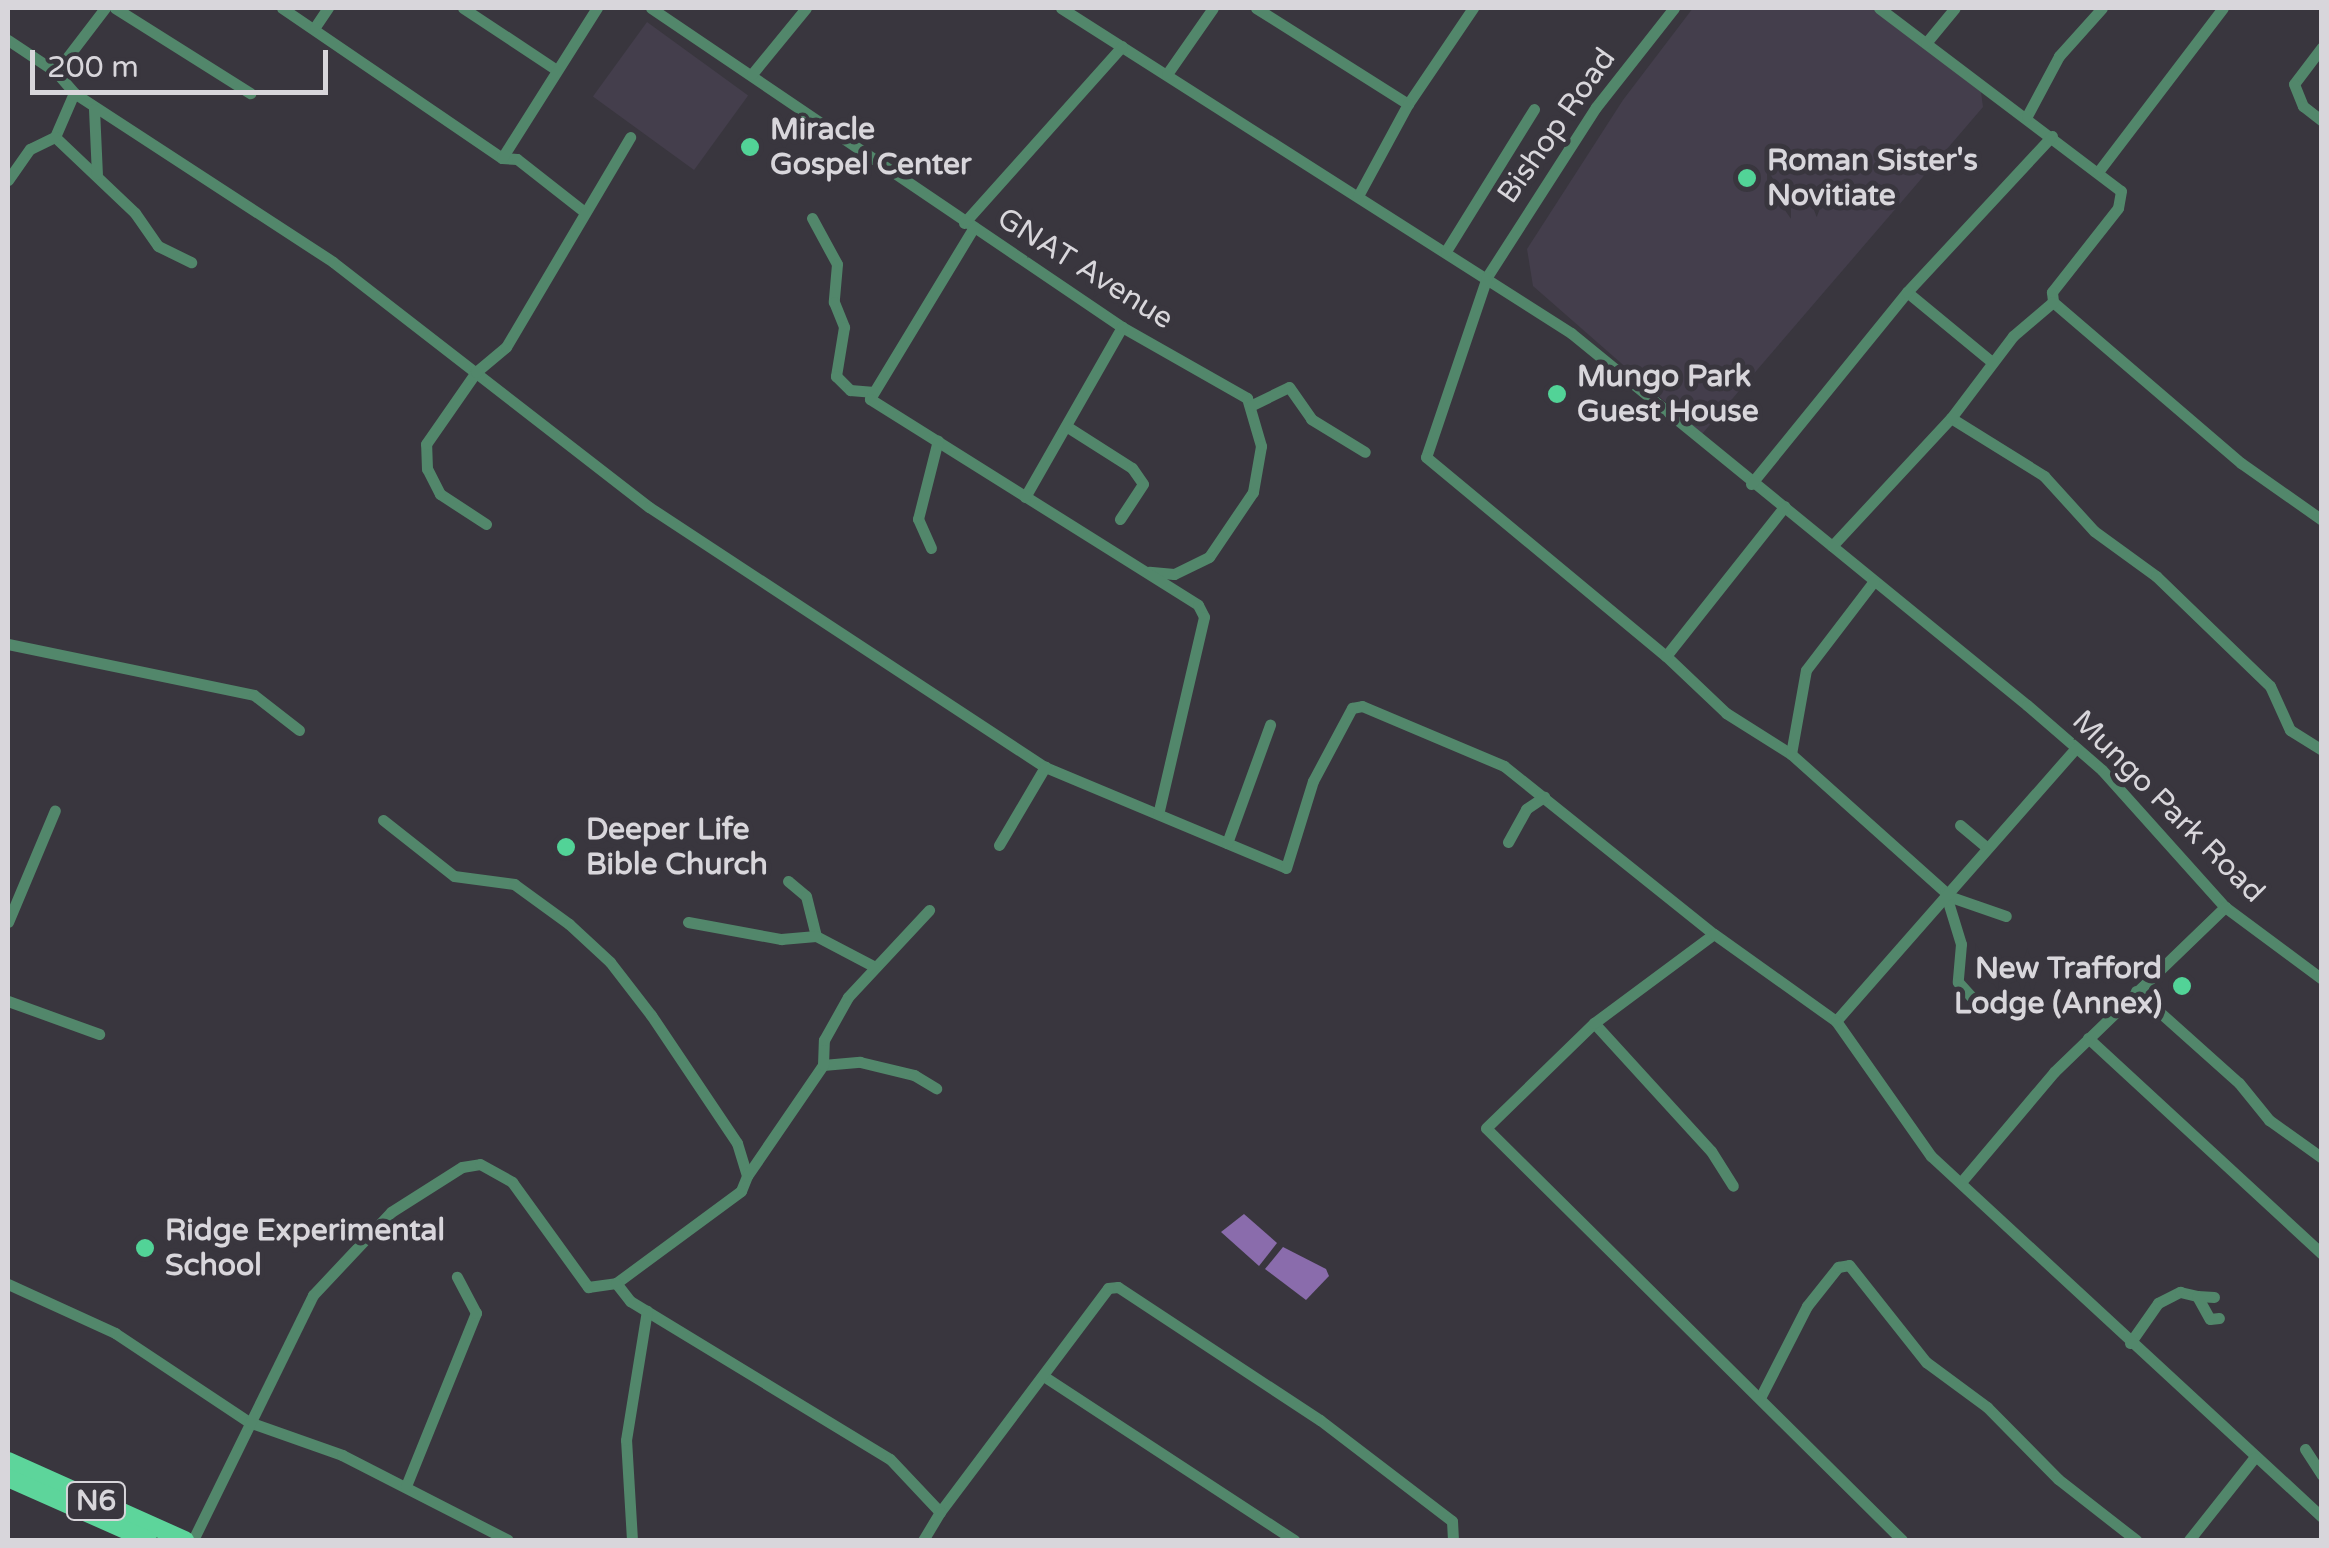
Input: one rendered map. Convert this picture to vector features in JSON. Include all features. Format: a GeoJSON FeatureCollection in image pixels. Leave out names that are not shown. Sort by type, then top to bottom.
{"type":"FeatureCollection","features":[{"type":"Feature","properties":{"kind":"main road","name":"N6"},"geometry":{"type":"LineString","coordinates":[[8,1461],[148,1540]]}},
{"type":"Feature","properties":{"kind":"main road","name":"N6"},"geometry":{"type":"LineString","coordinates":[[8,1478],[185,1540]]}},
{"type":"Feature","properties":{"kind":"street"},"geometry":{"type":"LineString","coordinates":[[56,72],[104,8]]}},
{"type":"Feature","properties":{"kind":"street"},"geometry":{"type":"LineString","coordinates":[[115,8],[250,93]]}},
{"type":"Feature","properties":{"kind":"street"},"geometry":{"type":"LineString","coordinates":[[282,8],[502,158],[517,159],[582,210]]}},
{"type":"Feature","properties":{"kind":"street"},"geometry":{"type":"LineString","coordinates":[[315,28],[328,8]]}},
{"type":"Feature","properties":{"kind":"street"},"geometry":{"type":"LineString","coordinates":[[462,8],[555,69]]}},
{"type":"Feature","properties":{"kind":"street"},"geometry":{"type":"LineString","coordinates":[[502,158],[597,8]]}},
{"type":"Feature","properties":{"kind":"street","name":"GNAT Avenue"},"geometry":{"type":"LineString","coordinates":[[651,8],[1122,327],[1232,384],[1250,406]]}},
{"type":"Feature","properties":{"kind":"street"},"geometry":{"type":"LineString","coordinates":[[752,74],[806,8]]}},
{"type":"Feature","properties":{"kind":"street","name":"Mungo Park Road"},"geometry":{"type":"LineString","coordinates":[[1061,8],[1571,334],[2027,705],[2076,748],[2226,908],[2322,980]]}},
{"type":"Feature","properties":{"kind":"street"},"geometry":{"type":"LineString","coordinates":[[1168,74],[1213,8]]}},
{"type":"Feature","properties":{"kind":"street"},"geometry":{"type":"LineString","coordinates":[[1256,8],[1408,104]]}},
{"type":"Feature","properties":{"kind":"street"},"geometry":{"type":"LineString","coordinates":[[1358,196],[1408,104],[1474,8]]}},
{"type":"Feature","properties":{"kind":"street","name":"Bishop Road"},"geometry":{"type":"LineString","coordinates":[[1666,656],[1426,457],[1486,277],[1596,107],[1674,8]]}},
{"type":"Feature","properties":{"kind":"street"},"geometry":{"type":"LineString","coordinates":[[1879,8],[2098,172],[2122,200],[2052,292],[2053,302],[2241,463],[2322,520]]}},
{"type":"Feature","properties":{"kind":"street"},"geometry":{"type":"LineString","coordinates":[[1926,43],[1955,8]]}},
{"type":"Feature","properties":{"kind":"street"},"geometry":{"type":"LineString","coordinates":[[2027,116],[2034,92],[2102,8]]}},
{"type":"Feature","properties":{"kind":"street"},"geometry":{"type":"LineString","coordinates":[[2098,172],[2223,8]]}},
{"type":"Feature","properties":{"kind":"street"},"geometry":{"type":"LineString","coordinates":[[8,40],[56,72],[94,109],[333,262],[650,507],[1045,767],[1286,868],[1314,782],[1357,706],[1504,766],[1714,934],[1836,1021],[1920,1143],[2054,1264],[2130,1343],[2322,1517]]}},
{"type":"Feature","properties":{"kind":"street"},"geometry":{"type":"LineString","coordinates":[[1122,46],[969,225],[871,392],[874,405],[938,440],[1198,605],[1204,617],[1158,814]]}},
{"type":"Feature","properties":{"kind":"street"},"geometry":{"type":"LineString","coordinates":[[2322,47],[2294,84],[2303,106],[2322,121]]}},
{"type":"Feature","properties":{"kind":"street"},"geometry":{"type":"LineString","coordinates":[[8,180],[30,150],[56,137],[74,93]]}},
{"type":"Feature","properties":{"kind":"street"},"geometry":{"type":"LineString","coordinates":[[94,109],[97,175]]}},
{"type":"Feature","properties":{"kind":"street"},"geometry":{"type":"LineString","coordinates":[[1446,252],[1534,109]]}},
{"type":"Feature","properties":{"kind":"street"},"geometry":{"type":"LineString","coordinates":[[486,524],[440,494],[424,454],[476,372],[506,347],[582,210],[630,136]]}},
{"type":"Feature","properties":{"kind":"street"},"geometry":{"type":"LineString","coordinates":[[1752,484],[1908,292],[2052,136]]}},
{"type":"Feature","properties":{"kind":"street"},"geometry":{"type":"LineString","coordinates":[[56,137],[97,175],[158,246],[190,262]]}},
{"type":"Feature","properties":{"kind":"street"},"geometry":{"type":"LineString","coordinates":[[812,218],[837,264],[834,302],[844,327],[836,376],[850,390],[871,392]]}},
{"type":"Feature","properties":{"kind":"street"},"geometry":{"type":"LineString","coordinates":[[1908,292],[1992,362]]}},
{"type":"Feature","properties":{"kind":"street"},"geometry":{"type":"LineString","coordinates":[[1832,546],[1951,418],[1992,362],[2053,302]]}},
{"type":"Feature","properties":{"kind":"street"},"geometry":{"type":"LineString","coordinates":[[1025,497],[1122,327]]}},
{"type":"Feature","properties":{"kind":"street"},"geometry":{"type":"LineString","coordinates":[[1150,572],[1174,574],[1209,557],[1253,492],[1262,446],[1250,406],[1289,387],[1312,419],[1364,452]]}},
{"type":"Feature","properties":{"kind":"street"},"geometry":{"type":"LineString","coordinates":[[1951,418],[2044,476],[2094,531],[2156,576],[2270,686],[2290,730],[2322,750]]}},
{"type":"Feature","properties":{"kind":"street"},"geometry":{"type":"LineString","coordinates":[[1066,426],[1132,468],[1143,484],[1120,520]]}},
{"type":"Feature","properties":{"kind":"street"},"geometry":{"type":"LineString","coordinates":[[931,548],[918,519],[938,440]]}},
{"type":"Feature","properties":{"kind":"street"},"geometry":{"type":"LineString","coordinates":[[1785,506],[1666,656],[1726,713],[1791,754],[1945,892],[2006,916]]}},
{"type":"Feature","properties":{"kind":"street"},"geometry":{"type":"LineString","coordinates":[[1791,754],[1806,670],[1874,580]]}},
{"type":"Feature","properties":{"kind":"street"},"geometry":{"type":"LineString","coordinates":[[8,644],[254,696],[299,730]]}},
{"type":"Feature","properties":{"kind":"street"},"geometry":{"type":"LineString","coordinates":[[1227,843],[1270,725]]}},
{"type":"Feature","properties":{"kind":"street"},"geometry":{"type":"LineString","coordinates":[[1836,1021],[1945,892],[2076,748]]}},
{"type":"Feature","properties":{"kind":"street"},"geometry":{"type":"LineString","coordinates":[[1000,845],[1045,767]]}},
{"type":"Feature","properties":{"kind":"street"},"geometry":{"type":"LineString","coordinates":[[1508,842],[1526,809],[1544,797]]}},
{"type":"Feature","properties":{"kind":"street"},"geometry":{"type":"LineString","coordinates":[[8,922],[55,810]]}},
{"type":"Feature","properties":{"kind":"street"},"geometry":{"type":"LineString","coordinates":[[382,820],[454,876],[514,884],[610,962],[737,1143],[748,1176]]}},
{"type":"Feature","properties":{"kind":"street"},"geometry":{"type":"LineString","coordinates":[[1960,825],[1986,847]]}},
{"type":"Feature","properties":{"kind":"street"},"geometry":{"type":"LineString","coordinates":[[788,881],[806,896],[816,936]]}},
{"type":"Feature","properties":{"kind":"street"},"geometry":{"type":"LineString","coordinates":[[1945,892],[1960,944],[1958,982],[1978,1004]]}},
{"type":"Feature","properties":{"kind":"street"},"geometry":{"type":"LineString","coordinates":[[1962,1181],[2088,1038],[2226,908]]}},
{"type":"Feature","properties":{"kind":"street"},"geometry":{"type":"LineString","coordinates":[[194,1540],[312,1296],[390,1212],[462,1167],[480,1164],[512,1182],[588,1288],[616,1283],[741,1191],[823,1066],[830,1027],[875,967],[929,910]]}},
{"type":"Feature","properties":{"kind":"street"},"geometry":{"type":"LineString","coordinates":[[688,922],[782,939],[816,936],[875,967]]}},
{"type":"Feature","properties":{"kind":"street"},"geometry":{"type":"LineString","coordinates":[[1714,934],[1594,1023],[1486,1128],[1761,1396],[1902,1540]]}},
{"type":"Feature","properties":{"kind":"street"},"geometry":{"type":"LineString","coordinates":[[2136,991],[2239,1083],[2269,1120],[2322,1158]]}},
{"type":"Feature","properties":{"kind":"street"},"geometry":{"type":"LineString","coordinates":[[8,1000],[100,1034]]}},
{"type":"Feature","properties":{"kind":"street"},"geometry":{"type":"LineString","coordinates":[[1594,1023],[1712,1151],[1733,1186]]}},
{"type":"Feature","properties":{"kind":"street"},"geometry":{"type":"LineString","coordinates":[[2088,1038],[2322,1254]]}},
{"type":"Feature","properties":{"kind":"street"},"geometry":{"type":"LineString","coordinates":[[823,1066],[860,1062],[914,1075],[936,1088]]}},
{"type":"Feature","properties":{"kind":"street"},"geometry":{"type":"LineString","coordinates":[[1761,1396],[1807,1306],[1838,1266],[1849,1266],[1926,1362],[1988,1407],[2058,1480],[2136,1540]]}},
{"type":"Feature","properties":{"kind":"street"},"geometry":{"type":"LineString","coordinates":[[406,1486],[476,1313],[457,1277]]}},
{"type":"Feature","properties":{"kind":"street"},"geometry":{"type":"LineString","coordinates":[[616,1283],[647,1311],[890,1459],[940,1512]]}},
{"type":"Feature","properties":{"kind":"street"},"geometry":{"type":"LineString","coordinates":[[8,1284],[115,1333],[249,1422],[406,1486],[508,1540]]}},
{"type":"Feature","properties":{"kind":"street"},"geometry":{"type":"LineString","coordinates":[[923,1540],[1108,1288],[1136,1294],[1452,1521],[1453,1540]]}},
{"type":"Feature","properties":{"kind":"street"},"geometry":{"type":"LineString","coordinates":[[2130,1343],[2158,1303],[2180,1292],[2214,1297]]}},
{"type":"Feature","properties":{"kind":"street"},"geometry":{"type":"LineString","coordinates":[[2197,1296],[2210,1319],[2218,1318]]}},
{"type":"Feature","properties":{"kind":"street"},"geometry":{"type":"LineString","coordinates":[[632,1540],[626,1440],[647,1311]]}},
{"type":"Feature","properties":{"kind":"street"},"geometry":{"type":"LineString","coordinates":[[1045,1377],[1294,1540]]}},
{"type":"Feature","properties":{"kind":"street"},"geometry":{"type":"LineString","coordinates":[[2305,1450],[2322,1475]]}},
{"type":"Feature","properties":{"kind":"street"},"geometry":{"type":"LineString","coordinates":[[2190,1540],[2254,1458]]}},
{"type":"Feature","properties":{"kind":"street"},"geometry":{"type":"LineString","coordinates":[[1264,1540],[1268,1524]]}},
{"type":"Feature","properties":{"kind":"shaded area","name":"Roman Sister's Novitiate"},"geometry":{"type":"Polygon","coordinates":[[[1693,8],[1873,8],[1981,92],[1983,107],[1702,434],[1533,286],[1527,249],[1623,100],[1693,8]]]}},
{"type":"Feature","properties":{"kind":"shaded area"},"geometry":{"type":"Polygon","coordinates":[[[647,22],[748,95],[694,170],[593,96],[647,22]]]}},
{"type":"Feature","properties":{"kind":"shaded area"},"geometry":{"type":"Polygon","coordinates":[[[1244,1214],[1277,1243],[1259,1266],[1221,1232],[1244,1214]]]}},
{"type":"Feature","properties":{"kind":"shaded area"},"geometry":{"type":"Polygon","coordinates":[[[1283,1247],[1326,1269],[1329,1276],[1306,1300],[1265,1269],[1283,1247]]]}},
{"type":"Feature","properties":{"kind":"place","name":"Miracle Gospel Center"},"geometry":{"type":"Point","coordinates":[750,147]}},
{"type":"Feature","properties":{"kind":"place","name":"Roman Sister's Novitiate"},"geometry":{"type":"Point","coordinates":[1747,178]}},
{"type":"Feature","properties":{"kind":"place","name":"Mungo Park Guest House"},"geometry":{"type":"Point","coordinates":[1557,394]}},
{"type":"Feature","properties":{"kind":"place","name":"Deeper Life Bible Church"},"geometry":{"type":"Point","coordinates":[566,847]}},
{"type":"Feature","properties":{"kind":"place","name":"New Trafford Lodge (Annex)"},"geometry":{"type":"Point","coordinates":[2182,986]}},
{"type":"Feature","properties":{"kind":"place","name":"Ridge Experimental School"},"geometry":{"type":"Point","coordinates":[145,1248]}}]}
